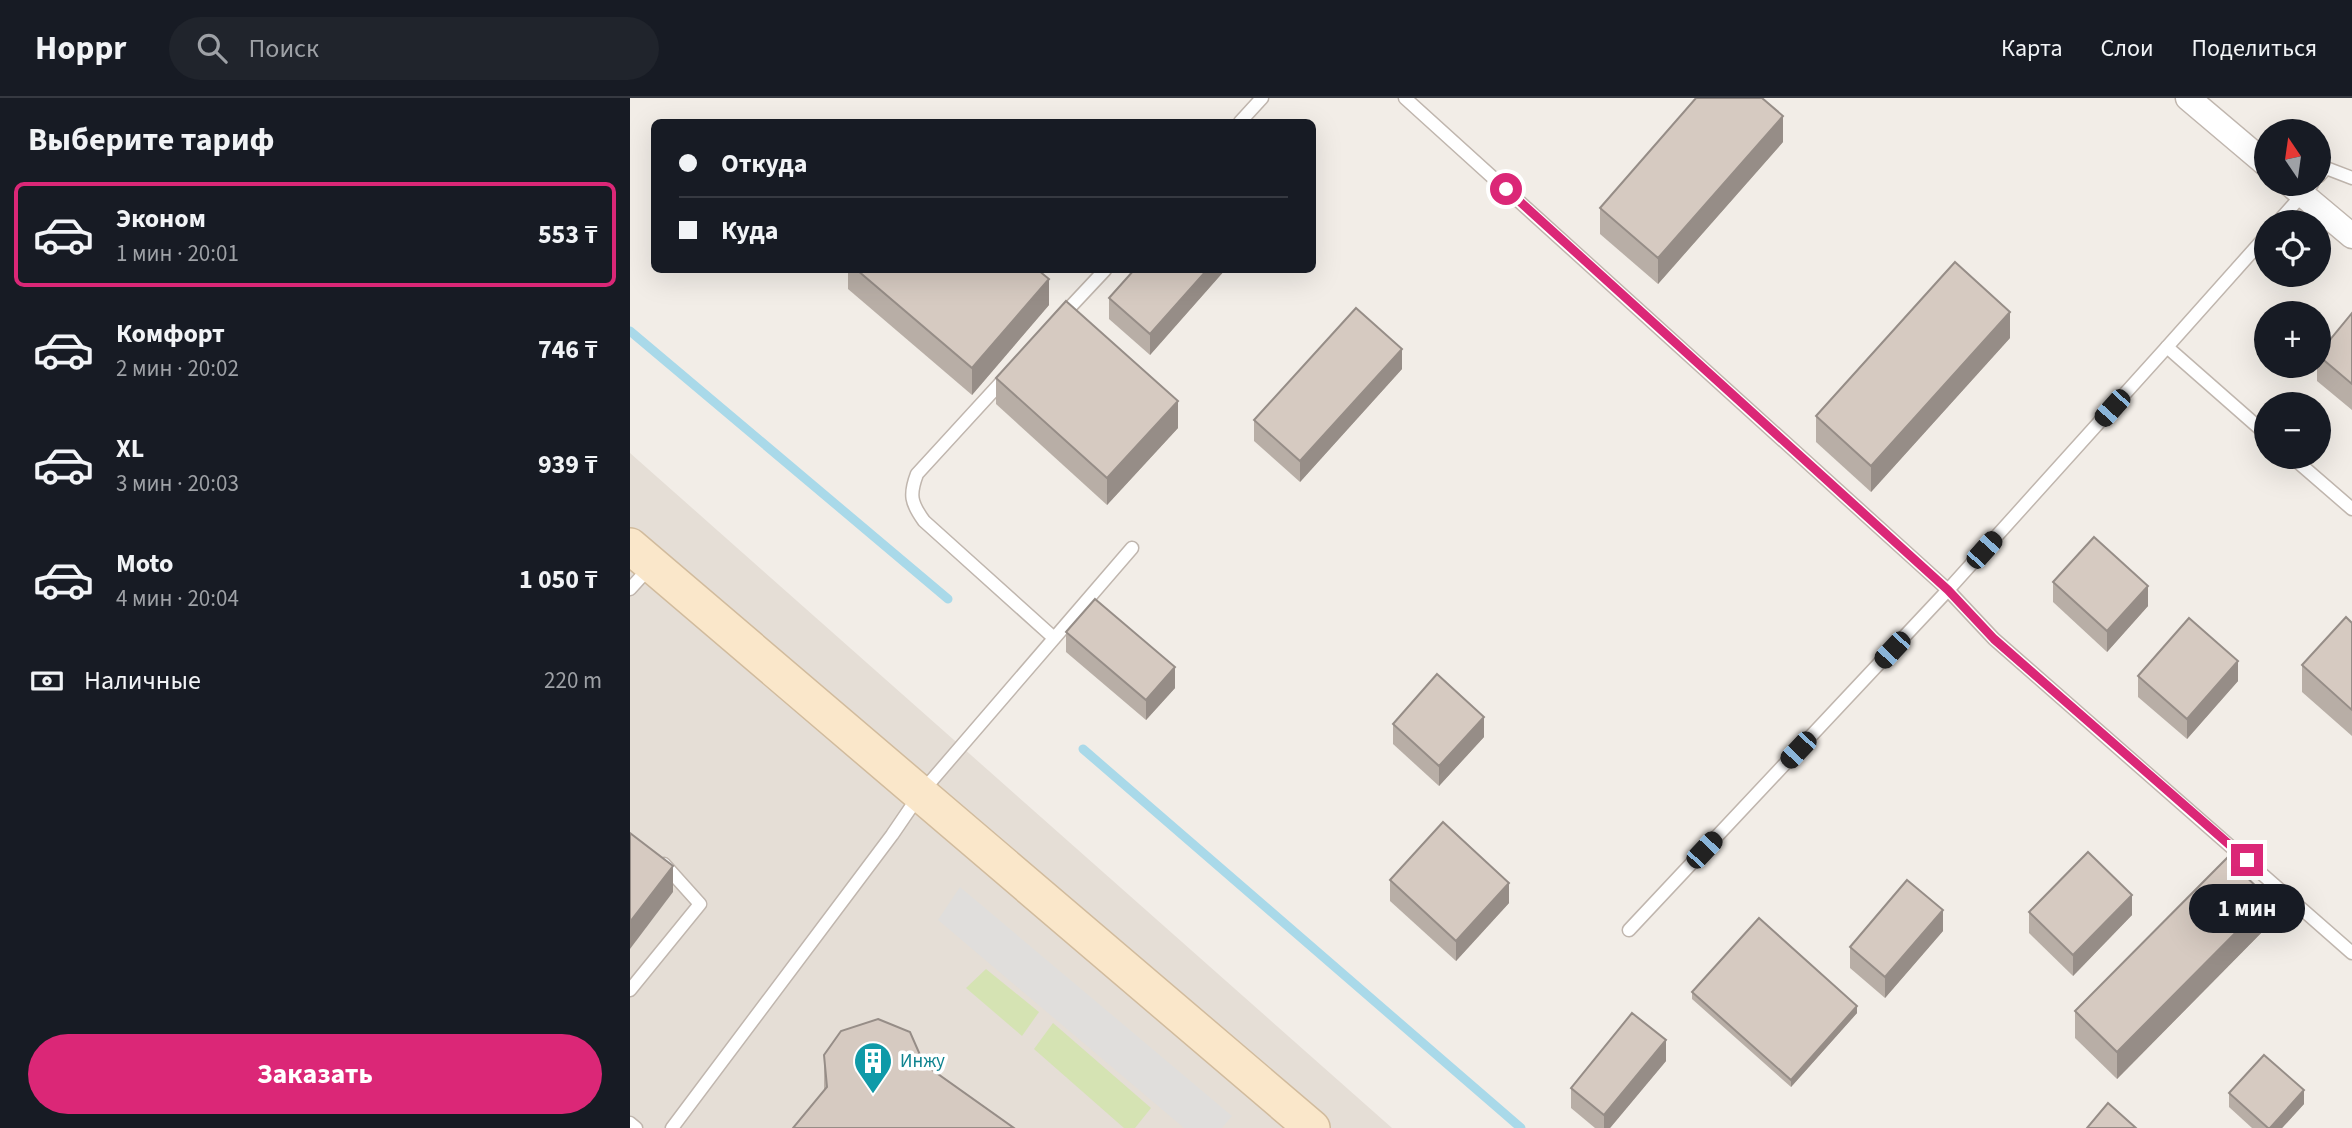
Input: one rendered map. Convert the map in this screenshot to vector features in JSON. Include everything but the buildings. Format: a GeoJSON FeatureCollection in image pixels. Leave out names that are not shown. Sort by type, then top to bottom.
{"type":"FeatureCollection","features":[{"type":"Feature","properties":{"kind":"street"},"geometry":{"type":"LineString","coordinates":[[2188,98],[2254,153]]}},
{"type":"Feature","properties":{"kind":"street"},"geometry":{"type":"LineString","coordinates":[[2317,196],[2352,236]]}},
{"type":"Feature","properties":{"kind":"street"},"geometry":{"type":"LineString","coordinates":[[637,567],[920,794],[1312,1128]]}},
{"type":"Feature","properties":{"kind":"lane"},"geometry":{"type":"LineString","coordinates":[[1243,119],[1262,98]]}},
{"type":"Feature","properties":{"kind":"lane"},"geometry":{"type":"LineString","coordinates":[[1405,98],[1948,590],[1994,639],[2352,953]]}},
{"type":"Feature","properties":{"kind":"lane"},"geometry":{"type":"LineString","coordinates":[[2331,170],[2352,178]]}},
{"type":"Feature","properties":{"kind":"lane"},"geometry":{"type":"LineString","coordinates":[[1629,930],[1948,590],[2254,249]]}},
{"type":"Feature","properties":{"kind":"lane"},"geometry":{"type":"LineString","coordinates":[[1049,331],[1102,273]]}},
{"type":"Feature","properties":{"kind":"lane"},"geometry":{"type":"LineString","coordinates":[[2167,347],[2254,423]]}},
{"type":"Feature","properties":{"kind":"lane"},"geometry":{"type":"LineString","coordinates":[[1011,372],[917,474],[911,491],[915,508],[925,521],[1054,638]]}},
{"type":"Feature","properties":{"kind":"lane"},"geometry":{"type":"LineString","coordinates":[[2306,469],[2352,509]]}},
{"type":"Feature","properties":{"kind":"lane"},"geometry":{"type":"LineString","coordinates":[[673,1128],[920,794],[1132,548]]}},
{"type":"Feature","properties":{"kind":"lane"},"geometry":{"type":"LineString","coordinates":[[630,990],[700,904],[662,861],[651,856]]}},
{"type":"Feature","properties":{"kind":"lane"},"geometry":{"type":"LineString","coordinates":[[630,1123],[636,1128]]}},
{"type":"Feature","properties":{"kind":"shaded area"},"geometry":{"type":"Polygon","coordinates":[[[630,453],[1392,1128],[630,1128],[630,453]]]}},
{"type":"Feature","properties":{"kind":"shaded area"},"geometry":{"type":"Polygon","coordinates":[[[960,887],[1232,1116],[1222,1128],[1184,1128],[938,920],[960,887]]]}},
{"type":"Feature","properties":{"kind":"green space"},"geometry":{"type":"Polygon","coordinates":[[[986,969],[1039,1012],[1022,1036],[966,988],[986,969]]]}},
{"type":"Feature","properties":{"kind":"green space"},"geometry":{"type":"Polygon","coordinates":[[[1053,1023],[1151,1108],[1135,1128],[1124,1128],[1034,1049],[1053,1023]]]}},
{"type":"Feature","properties":{"kind":"waterway"},"geometry":{"type":"LineString","coordinates":[[630,331],[948,599]]}},
{"type":"Feature","properties":{"kind":"waterway"},"geometry":{"type":"LineString","coordinates":[[1083,749],[1521,1128]]}},
{"type":"Feature","properties":{"kind":"place","name":"Инжу"},"geometry":{"type":"Point","coordinates":[873,1095]}},
{"type":"Feature","properties":{"kind":"route"},"geometry":{"type":"LineString","coordinates":[[1506,189],[1948,590],[1994,639],[2247,860]]}}]}
